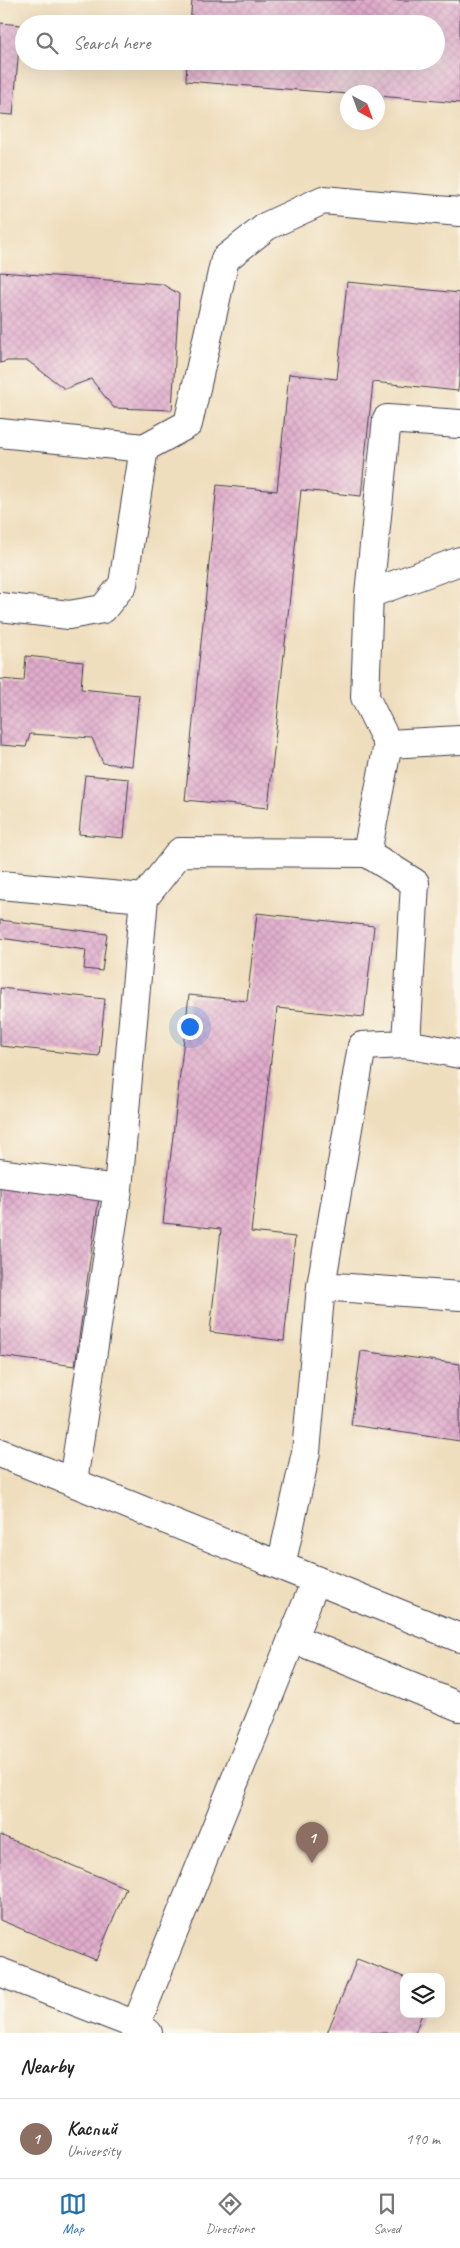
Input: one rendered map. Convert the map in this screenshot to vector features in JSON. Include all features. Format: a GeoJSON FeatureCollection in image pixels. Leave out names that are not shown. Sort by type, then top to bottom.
{"type":"FeatureCollection","features":[{"type":"Feature","properties":{"kind":"street"},"geometry":{"type":"LineString","coordinates":[[0,433],[144,448],[188,424],[225,259],[267,226],[323,200],[460,212]]}},
{"type":"Feature","properties":{"kind":"street"},"geometry":{"type":"LineString","coordinates":[[367,853],[388,744],[365,697],[369,594],[387,419],[460,424]]}},
{"type":"Feature","properties":{"kind":"street"},"geometry":{"type":"LineString","coordinates":[[0,607],[69,615],[103,609],[123,584],[144,448]]}},
{"type":"Feature","properties":{"kind":"street"},"geometry":{"type":"LineString","coordinates":[[369,594],[460,561]]}},
{"type":"Feature","properties":{"kind":"street"},"geometry":{"type":"LineString","coordinates":[[388,744],[460,740]]}},
{"type":"Feature","properties":{"kind":"street"},"geometry":{"type":"LineString","coordinates":[[73,1481],[118,1189],[144,898],[180,852],[367,853],[415,883],[406,1044]]}},
{"type":"Feature","properties":{"kind":"street"},"geometry":{"type":"LineString","coordinates":[[0,885],[144,898]]}},
{"type":"Feature","properties":{"kind":"street"},"geometry":{"type":"LineString","coordinates":[[281,1566],[306,1452],[321,1286],[362,1046],[406,1044],[460,1054]]}},
{"type":"Feature","properties":{"kind":"street"},"geometry":{"type":"LineString","coordinates":[[0,1173],[118,1189]]}},
{"type":"Feature","properties":{"kind":"street"},"geometry":{"type":"LineString","coordinates":[[321,1286],[460,1296]]}},
{"type":"Feature","properties":{"kind":"street"},"geometry":{"type":"LineString","coordinates":[[0,1453],[460,1638]]}},
{"type":"Feature","properties":{"kind":"street"},"geometry":{"type":"LineString","coordinates":[[0,1972],[142,2029],[316,1580]]}},
{"type":"Feature","properties":{"kind":"street"},"geometry":{"type":"LineString","coordinates":[[292,1638],[460,1707]]}},
{"type":"Feature","properties":{"kind":"building"},"geometry":{"type":"Polygon","coordinates":[[[192,0],[460,0],[460,103],[385,97],[385,85],[340,85],[340,93],[186,81],[187,70],[445,70],[445,15],[191,15],[192,0]]]}},
{"type":"Feature","properties":{"kind":"building"},"geometry":{"type":"Polygon","coordinates":[[[0,23],[15,24],[15,70],[17,70],[13,115],[0,114],[0,23]]]}},
{"type":"Feature","properties":{"kind":"building"},"geometry":{"type":"Polygon","coordinates":[[[0,272],[162,284],[179,294],[172,410],[114,408],[91,379],[65,389],[28,361],[0,363],[0,272]]]}},
{"type":"Feature","properties":{"kind":"building"},"geometry":{"type":"Polygon","coordinates":[[[347,282],[460,293],[460,368],[458,391],[373,382],[361,496],[301,490],[268,808],[185,800],[217,485],[277,491],[289,374],[337,379],[347,282]]]}},
{"type":"Feature","properties":{"kind":"building"},"geometry":{"type":"Polygon","coordinates":[[[26,656],[83,662],[81,689],[139,695],[132,766],[103,763],[92,738],[30,734],[26,747],[0,745],[0,679],[24,681],[26,656]]]}},
{"type":"Feature","properties":{"kind":"building"},"geometry":{"type":"Polygon","coordinates":[[[85,775],[129,779],[124,838],[79,834],[85,775]]]}},
{"type":"Feature","properties":{"kind":"building"},"geometry":{"type":"Polygon","coordinates":[[[257,913],[374,926],[364,1017],[277,1008],[251,1232],[295,1237],[284,1341],[210,1332],[221,1229],[163,1223],[189,995],[247,1001],[257,913]]]}},
{"type":"Feature","properties":{"kind":"building"},"geometry":{"type":"Polygon","coordinates":[[[0,920],[107,934],[102,971],[84,969],[86,950],[0,938],[0,920]]]}},
{"type":"Feature","properties":{"kind":"building"},"geometry":{"type":"Polygon","coordinates":[[[0,988],[105,999],[99,1056],[0,1046],[0,988]]]}},
{"type":"Feature","properties":{"kind":"building"},"geometry":{"type":"Polygon","coordinates":[[[0,1183],[99,1197],[75,1366],[0,1356],[0,1183]]]}},
{"type":"Feature","properties":{"kind":"building"},"geometry":{"type":"Polygon","coordinates":[[[361,1351],[460,1364],[460,1441],[351,1425],[361,1351]]]}},
{"type":"Feature","properties":{"kind":"building"},"geometry":{"type":"Polygon","coordinates":[[[0,1835],[126,1888],[96,1960],[0,1920],[0,1835]]]}},
{"type":"Feature","properties":{"kind":"building"},"geometry":{"type":"Polygon","coordinates":[[[357,1959],[400,1975],[400,2018],[421,2018],[415,2033],[327,2033],[357,1959]]]}},
{"type":"Feature","properties":{"kind":"place","name":"Каспий"},"geometry":{"type":"Point","coordinates":[312,1863]}}]}
